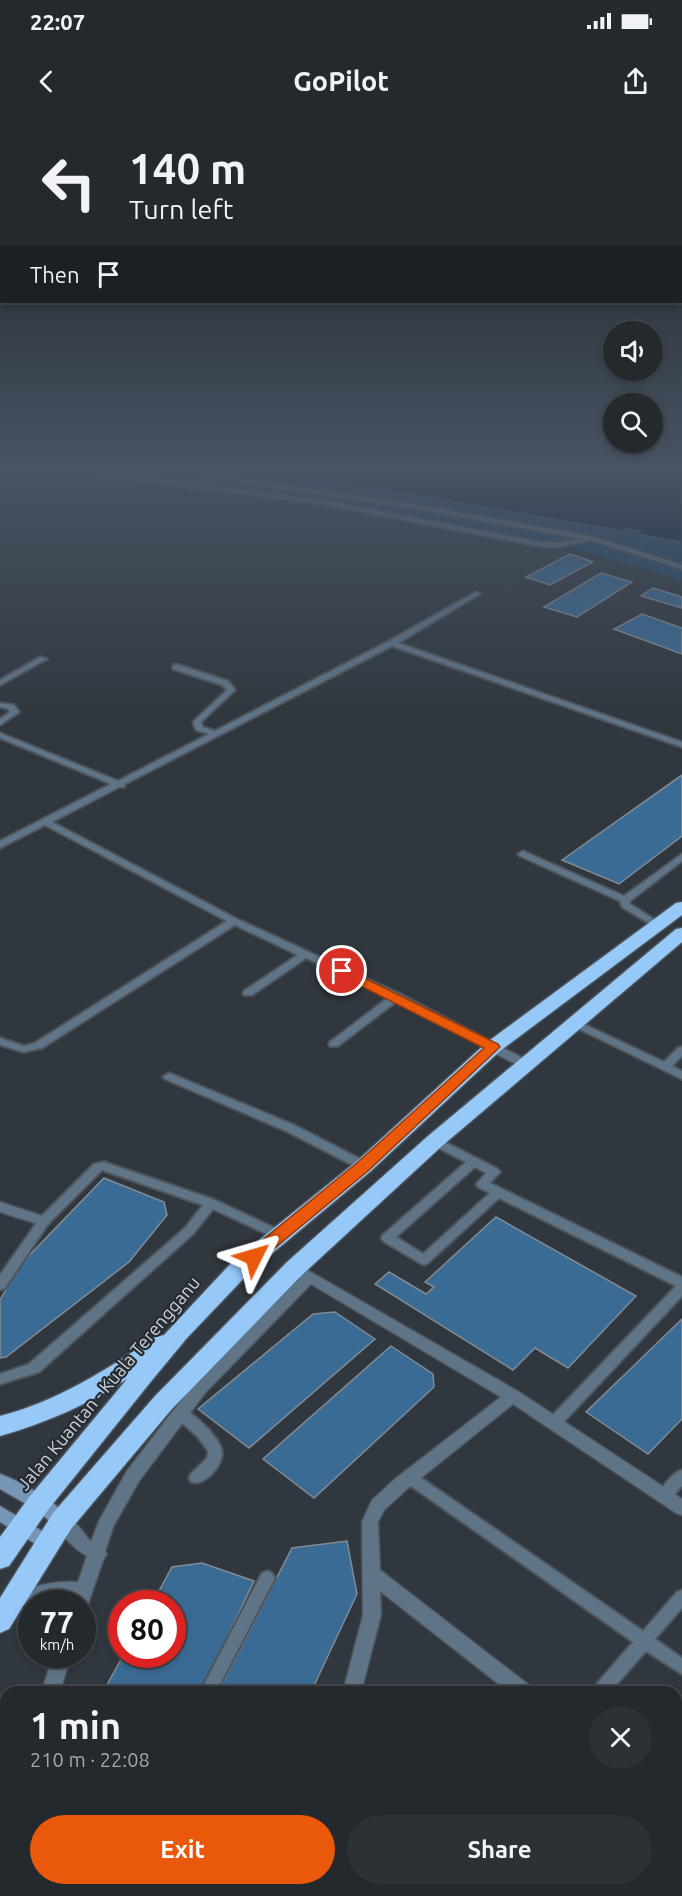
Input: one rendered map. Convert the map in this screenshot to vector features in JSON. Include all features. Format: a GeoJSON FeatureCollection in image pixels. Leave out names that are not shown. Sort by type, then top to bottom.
{"type":"FeatureCollection","features":[{"type":"Feature","properties":{"kind":"highway","name":"Jalan Kuantan - Kuala Terengganu"},"geometry":{"type":"LineString","coordinates":[[0,1558],[39,1503],[179,1332],[241,1267],[364,1166],[493,1047],[682,907]]}},
{"type":"Feature","properties":{"kind":"highway"},"geometry":{"type":"LineString","coordinates":[[4,1613],[62,1521],[302,1272],[435,1141],[577,1024],[682,933]]}},
{"type":"Feature","properties":{"kind":"highway"},"geometry":{"type":"LineString","coordinates":[[0,1426],[45,1412],[83,1396],[179,1332]]}},
{"type":"Feature","properties":{"kind":"main road"},"geometry":{"type":"LineString","coordinates":[[0,1481],[39,1503],[62,1521]]}},
{"type":"Feature","properties":{"kind":"main road"},"geometry":{"type":"LineString","coordinates":[[0,1513],[48,1543]]}},
{"type":"Feature","properties":{"kind":"street"},"geometry":{"type":"LineString","coordinates":[[493,1047],[528,1065]]}},
{"type":"Feature","properties":{"kind":"street"},"geometry":{"type":"LineString","coordinates":[[0,1207],[44,1221]]}},
{"type":"Feature","properties":{"kind":"street"},"geometry":{"type":"LineString","coordinates":[[302,1272],[513,1396],[682,1508]]}},
{"type":"Feature","properties":{"kind":"street"},"geometry":{"type":"LineString","coordinates":[[354,1686],[372,1616],[373,1575],[370,1522],[378,1505],[409,1477],[513,1396]]}},
{"type":"Feature","properties":{"kind":"street"},"geometry":{"type":"LineString","coordinates":[[85,1590],[98,1554],[105,1526],[171,1408]]}},
{"type":"Feature","properties":{"kind":"street"},"geometry":{"type":"LineString","coordinates":[[62,1521],[84,1546],[98,1554]]}},
{"type":"Feature","properties":{"kind":"street"},"geometry":{"type":"LineString","coordinates":[[373,1575],[510,1686]]}},
{"type":"Feature","properties":{"kind":"street"},"geometry":{"type":"LineString","coordinates":[[41,1590],[64,1587],[69,1590]]}},
{"type":"Feature","properties":{"kind":"street"},"geometry":{"type":"LineString","coordinates":[[4,1613],[18,1604]]}},
{"type":"Feature","properties":{"kind":"street"},"geometry":{"type":"LineString","coordinates":[[53,1686],[58,1668]]}},
{"type":"Feature","properties":{"kind":"lane"},"geometry":{"type":"LineString","coordinates":[[638,553],[682,567]]}},
{"type":"Feature","properties":{"kind":"lane"},"geometry":{"type":"LineString","coordinates":[[0,845],[121,785],[392,643],[476,594]]}},
{"type":"Feature","properties":{"kind":"lane"},"geometry":{"type":"LineString","coordinates":[[392,643],[682,745]]}},
{"type":"Feature","properties":{"kind":"lane"},"geometry":{"type":"LineString","coordinates":[[0,683],[43,659]]}},
{"type":"Feature","properties":{"kind":"lane"},"geometry":{"type":"LineString","coordinates":[[176,667],[225,683],[231,690],[196,722],[199,728],[216,734]]}},
{"type":"Feature","properties":{"kind":"lane"},"geometry":{"type":"LineString","coordinates":[[0,705],[11,707],[15,712],[0,723]]}},
{"type":"Feature","properties":{"kind":"lane"},"geometry":{"type":"LineString","coordinates":[[0,735],[121,785]]}},
{"type":"Feature","properties":{"kind":"lane"},"geometry":{"type":"LineString","coordinates":[[45,822],[234,921],[396,996],[493,1047]]}},
{"type":"Feature","properties":{"kind":"lane"},"geometry":{"type":"LineString","coordinates":[[523,854],[625,900],[626,905],[657,925]]}},
{"type":"Feature","properties":{"kind":"lane"},"geometry":{"type":"LineString","coordinates":[[625,900],[682,857]]}},
{"type":"Feature","properties":{"kind":"lane"},"geometry":{"type":"LineString","coordinates":[[0,1041],[23,1049],[38,1046],[234,921]]}},
{"type":"Feature","properties":{"kind":"lane"},"geometry":{"type":"LineString","coordinates":[[248,993],[306,954]]}},
{"type":"Feature","properties":{"kind":"lane"},"geometry":{"type":"LineString","coordinates":[[334,1044],[396,996]]}},
{"type":"Feature","properties":{"kind":"lane"},"geometry":{"type":"LineString","coordinates":[[577,1024],[682,1075]]}},
{"type":"Feature","properties":{"kind":"lane"},"geometry":{"type":"LineString","coordinates":[[665,1067],[682,1050]]}},
{"type":"Feature","properties":{"kind":"lane"},"geometry":{"type":"LineString","coordinates":[[169,1077],[290,1128],[364,1166]]}},
{"type":"Feature","properties":{"kind":"lane"},"geometry":{"type":"LineString","coordinates":[[435,1141],[495,1173],[482,1184],[682,1283]]}},
{"type":"Feature","properties":{"kind":"lane"},"geometry":{"type":"LineString","coordinates":[[473,1162],[387,1238],[426,1261],[498,1192]]}},
{"type":"Feature","properties":{"kind":"lane"},"geometry":{"type":"LineString","coordinates":[[0,1285],[44,1221],[98,1167],[104,1166],[211,1203],[279,1235]]}},
{"type":"Feature","properties":{"kind":"lane"},"geometry":{"type":"LineString","coordinates":[[0,1379],[34,1368],[189,1231],[211,1203]]}},
{"type":"Feature","properties":{"kind":"lane"},"geometry":{"type":"LineString","coordinates":[[554,1423],[682,1288]]}},
{"type":"Feature","properties":{"kind":"lane"},"geometry":{"type":"LineString","coordinates":[[171,1408],[215,1446],[216,1455],[211,1465],[196,1478]]}},
{"type":"Feature","properties":{"kind":"lane"},"geometry":{"type":"LineString","coordinates":[[664,1496],[682,1476]]}},
{"type":"Feature","properties":{"kind":"lane"},"geometry":{"type":"LineString","coordinates":[[409,1477],[682,1667]]}},
{"type":"Feature","properties":{"kind":"lane"},"geometry":{"type":"LineString","coordinates":[[211,1686],[267,1578]]}},
{"type":"Feature","properties":{"kind":"lane"},"geometry":{"type":"LineString","coordinates":[[605,1686],[682,1597]]}},
{"type":"Feature","properties":{"kind":"shaded area"},"geometry":{"type":"Polygon","coordinates":[[[590,553],[682,553],[682,580],[590,553]]]}},
{"type":"Feature","properties":{"kind":"building"},"geometry":{"type":"Polygon","coordinates":[[[570,554],[593,562],[550,585],[526,577],[570,554]]]}},
{"type":"Feature","properties":{"kind":"building"},"geometry":{"type":"Polygon","coordinates":[[[601,573],[632,582],[577,617],[544,607],[601,573]]]}},
{"type":"Feature","properties":{"kind":"building"},"geometry":{"type":"Polygon","coordinates":[[[653,588],[682,597],[682,608],[641,596],[653,588]]]}},
{"type":"Feature","properties":{"kind":"building"},"geometry":{"type":"Polygon","coordinates":[[[642,614],[682,628],[682,654],[614,629],[642,614]]]}},
{"type":"Feature","properties":{"kind":"building"},"geometry":{"type":"Polygon","coordinates":[[[682,775],[682,836],[619,884],[562,860],[682,775]]]}},
{"type":"Feature","properties":{"kind":"building"},"geometry":{"type":"Polygon","coordinates":[[[104,1178],[164,1202],[167,1215],[129,1262],[6,1357],[0,1358],[0,1300],[19,1266],[104,1178]]]}},
{"type":"Feature","properties":{"kind":"building"},"geometry":{"type":"Polygon","coordinates":[[[496,1217],[636,1296],[568,1368],[535,1348],[513,1370],[375,1284],[389,1272],[426,1294],[434,1287],[425,1282],[496,1217]]]}},
{"type":"Feature","properties":{"kind":"building"},"geometry":{"type":"Polygon","coordinates":[[[335,1312],[375,1339],[249,1448],[198,1409],[313,1314],[335,1312]]]}},
{"type":"Feature","properties":{"kind":"building"},"geometry":{"type":"Polygon","coordinates":[[[682,1319],[682,1419],[648,1454],[586,1412],[682,1319]]]}},
{"type":"Feature","properties":{"kind":"building"},"geometry":{"type":"Polygon","coordinates":[[[391,1346],[433,1374],[434,1387],[314,1498],[263,1459],[391,1346]]]}},
{"type":"Feature","properties":{"kind":"building"},"geometry":{"type":"Polygon","coordinates":[[[347,1541],[357,1594],[314,1686],[221,1686],[292,1548],[347,1541]]]}},
{"type":"Feature","properties":{"kind":"building"},"geometry":{"type":"Polygon","coordinates":[[[202,1563],[254,1581],[204,1686],[106,1686],[116,1668],[186,1668],[186,1590],[160,1590],[172,1567],[202,1563]]]}},
{"type":"Feature","properties":{"kind":"route"},"geometry":{"type":"LineString","coordinates":[[254,1257],[364,1166],[493,1047],[396,996],[342,971]]}}]}
